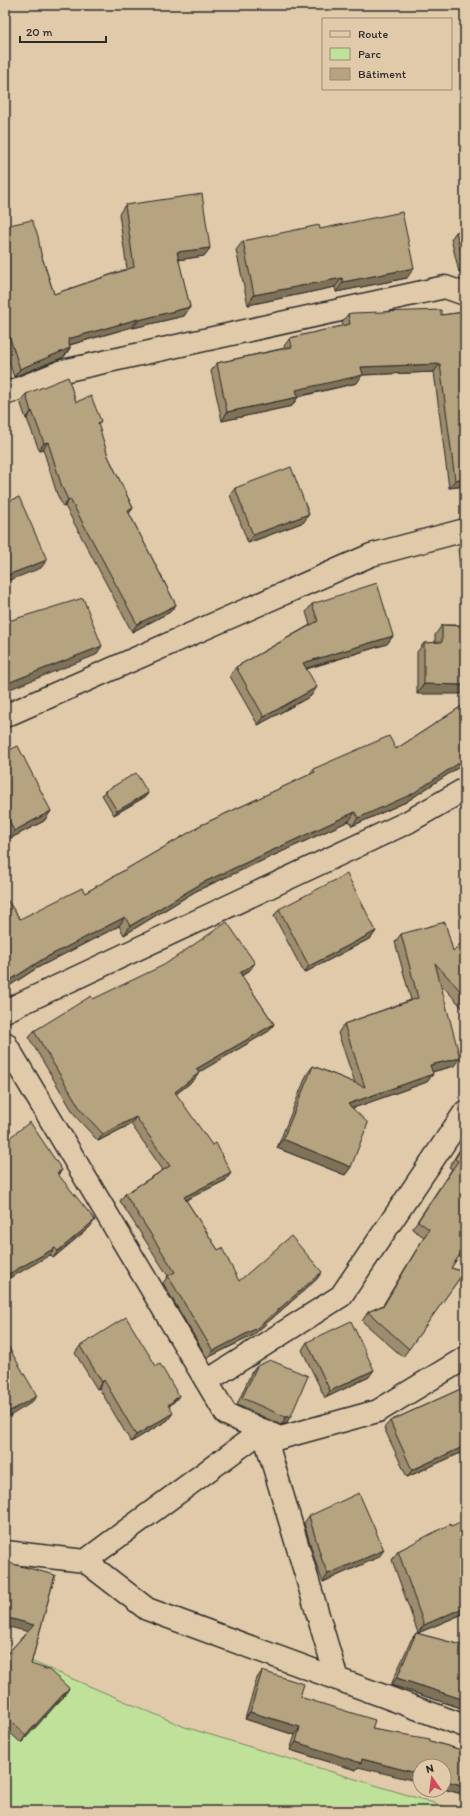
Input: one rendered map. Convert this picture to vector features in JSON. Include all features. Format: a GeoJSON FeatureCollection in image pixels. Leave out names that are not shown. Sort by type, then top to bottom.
{"type":"FeatureCollection","features":[{"type":"Feature","properties":{"kind":"street"},"geometry":{"type":"LineString","coordinates":[[5,394],[63,371],[445,287],[465,294]]}},
{"type":"Feature","properties":{"kind":"street"},"geometry":{"type":"LineString","coordinates":[[5,716],[371,555],[465,530]]}},
{"type":"Feature","properties":{"kind":"street"},"geometry":{"type":"LineString","coordinates":[[5,1011],[408,822],[465,789]]}},
{"type":"Feature","properties":{"kind":"street"},"geometry":{"type":"LineString","coordinates":[[5,1043],[226,1414],[280,1438],[378,1411],[465,1358]]}},
{"type":"Feature","properties":{"kind":"street"},"geometry":{"type":"LineString","coordinates":[[207,1381],[340,1296],[465,1112]]}},
{"type":"Feature","properties":{"kind":"street"},"geometry":{"type":"LineString","coordinates":[[85,1561],[263,1430]]}},
{"type":"Feature","properties":{"kind":"street"},"geometry":{"type":"LineString","coordinates":[[263,1430],[337,1679]]}},
{"type":"Feature","properties":{"kind":"street"},"geometry":{"type":"LineString","coordinates":[[5,1552],[85,1561],[147,1609],[465,1726]]}},
{"type":"Feature","properties":{"kind":"green space"},"geometry":{"type":"Polygon","coordinates":[[[5,1650],[185,1727],[412,1796],[412,1798],[417,1798],[460,1811],[5,1811],[5,1650]]]}},
{"type":"Feature","properties":{"kind":"building"},"geometry":{"type":"Polygon","coordinates":[[[202,194],[210,248],[177,252],[190,307],[138,319],[68,339],[70,348],[20,369],[5,323],[5,226],[32,220],[54,294],[134,267],[125,205],[202,194]]]}},
{"type":"Feature","properties":{"kind":"building"},"geometry":{"type":"Polygon","coordinates":[[[402,212],[414,268],[343,282],[342,278],[254,295],[243,241],[319,225],[320,229],[402,212]]]}},
{"type":"Feature","properties":{"kind":"building"},"geometry":{"type":"Polygon","coordinates":[[[465,229],[465,264],[464,264],[456,232],[465,229]]]}},
{"type":"Feature","properties":{"kind":"building"},"geometry":{"type":"Polygon","coordinates":[[[441,310],[441,315],[465,312],[465,478],[455,480],[440,364],[361,367],[363,375],[296,390],[298,397],[227,412],[217,363],[292,347],[290,338],[350,324],[348,314],[352,313],[441,310]]]}},
{"type":"Feature","properties":{"kind":"building"},"geometry":{"type":"Polygon","coordinates":[[[68,377],[76,402],[91,396],[101,421],[98,423],[108,456],[133,508],[128,511],[176,605],[137,624],[70,499],[68,500],[62,487],[48,442],[44,443],[32,411],[31,412],[26,394],[68,377]]]}},
{"type":"Feature","properties":{"kind":"building"},"geometry":{"type":"Polygon","coordinates":[[[291,467],[309,514],[253,535],[235,488],[291,467]]]}},
{"type":"Feature","properties":{"kind":"building"},"geometry":{"type":"Polygon","coordinates":[[[5,496],[7,502],[19,497],[47,560],[5,576],[5,496]]]}},
{"type":"Feature","properties":{"kind":"building"},"geometry":{"type":"Polygon","coordinates":[[[377,583],[393,636],[303,663],[317,687],[264,717],[236,667],[318,621],[312,604],[377,583]]]}},
{"type":"Feature","properties":{"kind":"building"},"geometry":{"type":"Polygon","coordinates":[[[83,598],[102,646],[5,684],[5,622],[83,598]]]}},
{"type":"Feature","properties":{"kind":"building"},"geometry":{"type":"Polygon","coordinates":[[[442,625],[465,626],[465,685],[424,684],[424,643],[442,642],[442,625]]]}},
{"type":"Feature","properties":{"kind":"building"},"geometry":{"type":"Polygon","coordinates":[[[465,704],[465,759],[412,794],[358,818],[355,812],[202,883],[130,926],[125,917],[43,959],[12,979],[5,968],[5,897],[20,919],[82,888],[85,893],[197,827],[315,772],[313,769],[389,736],[396,749],[465,704]]]}},
{"type":"Feature","properties":{"kind":"building"},"geometry":{"type":"Polygon","coordinates":[[[18,746],[51,811],[14,831],[5,811],[5,752],[18,746]]]}},
{"type":"Feature","properties":{"kind":"building"},"geometry":{"type":"Polygon","coordinates":[[[136,773],[148,793],[117,811],[105,791],[136,773]]]}},
{"type":"Feature","properties":{"kind":"building"},"geometry":{"type":"Polygon","coordinates":[[[347,874],[376,931],[309,966],[279,909],[347,874]]]}},
{"type":"Feature","properties":{"kind":"building"},"geometry":{"type":"Polygon","coordinates":[[[227,922],[255,963],[240,973],[274,1024],[196,1069],[199,1073],[175,1092],[212,1145],[216,1143],[231,1173],[184,1197],[218,1250],[222,1248],[239,1281],[291,1236],[322,1272],[257,1328],[213,1351],[168,1276],[175,1272],[125,1194],[170,1166],[136,1117],[103,1134],[81,1110],[34,1031],[91,996],[93,999],[164,965],[227,922]]]}},
{"type":"Feature","properties":{"kind":"building"},"geometry":{"type":"Polygon","coordinates":[[[445,922],[453,951],[465,939],[465,996],[435,963],[460,1058],[430,1065],[433,1074],[348,1104],[368,1123],[351,1167],[283,1139],[313,1066],[365,1087],[344,1024],[418,998],[401,934],[445,922]]]}},
{"type":"Feature","properties":{"kind":"building"},"geometry":{"type":"Polygon","coordinates":[[[30,1122],[62,1170],[57,1173],[95,1220],[58,1251],[55,1248],[5,1276],[5,1141],[30,1122]]]}},
{"type":"Feature","properties":{"kind":"building"},"geometry":{"type":"Polygon","coordinates":[[[465,1142],[465,1247],[451,1268],[464,1272],[409,1349],[368,1312],[384,1305],[429,1229],[418,1221],[458,1161],[455,1159],[465,1142]]]}},
{"type":"Feature","properties":{"kind":"building"},"geometry":{"type":"Polygon","coordinates":[[[126,1317],[156,1366],[160,1364],[179,1396],[168,1405],[173,1413],[136,1435],[104,1380],[102,1382],[80,1346],[126,1317]]]}},
{"type":"Feature","properties":{"kind":"building"},"geometry":{"type":"Polygon","coordinates":[[[351,1321],[374,1370],[330,1391],[307,1342],[351,1321]]]}},
{"type":"Feature","properties":{"kind":"building"},"geometry":{"type":"Polygon","coordinates":[[[5,1341],[37,1396],[5,1414],[5,1341]]]}},
{"type":"Feature","properties":{"kind":"building"},"geometry":{"type":"Polygon","coordinates":[[[270,1360],[308,1376],[291,1416],[286,1417],[242,1398],[257,1366],[270,1360]]]}},
{"type":"Feature","properties":{"kind":"building"},"geometry":{"type":"Polygon","coordinates":[[[465,1387],[465,1446],[412,1470],[390,1421],[465,1387]]]}},
{"type":"Feature","properties":{"kind":"building"},"geometry":{"type":"Polygon","coordinates":[[[359,1493],[384,1550],[328,1574],[322,1560],[309,1516],[359,1493]]]}},
{"type":"Feature","properties":{"kind":"building"},"geometry":{"type":"Polygon","coordinates":[[[465,1520],[465,1607],[424,1625],[398,1551],[450,1524],[451,1526],[465,1520]]]}},
{"type":"Feature","properties":{"kind":"building"},"geometry":{"type":"Polygon","coordinates":[[[5,1562],[55,1575],[31,1664],[49,1670],[69,1688],[26,1735],[5,1716],[5,1656],[34,1625],[5,1617],[5,1562]]]}},
{"type":"Feature","properties":{"kind":"building"},"geometry":{"type":"Polygon","coordinates":[[[416,1633],[465,1646],[465,1700],[397,1678],[416,1633]]]}},
{"type":"Feature","properties":{"kind":"building"},"geometry":{"type":"Polygon","coordinates":[[[262,1671],[304,1684],[300,1697],[375,1720],[372,1729],[430,1739],[430,1741],[465,1751],[465,1786],[452,1782],[452,1758],[412,1758],[412,1772],[362,1759],[361,1763],[296,1742],[300,1727],[250,1712],[262,1671]]]}}]}
